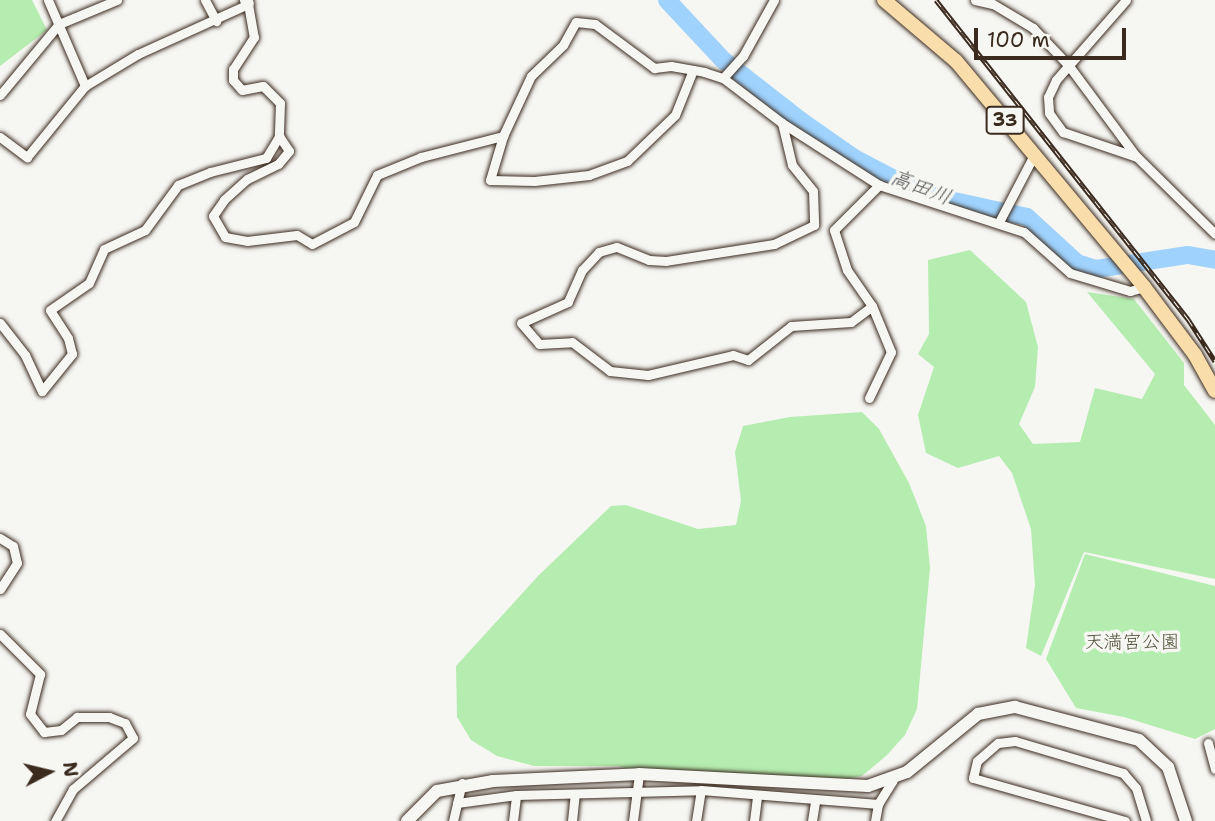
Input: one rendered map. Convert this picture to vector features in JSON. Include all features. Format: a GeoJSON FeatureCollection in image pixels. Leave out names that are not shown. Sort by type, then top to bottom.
{"type":"FeatureCollection","features":[{"type":"Feature","properties":{"kind":"main road","name":"33"},"geometry":{"type":"LineString","coordinates":[[884,0],[956,61],[1139,283],[1195,355],[1215,391]]}},
{"type":"Feature","properties":{"kind":"street"},"geometry":{"type":"LineString","coordinates":[[48,0],[85,86]]}},
{"type":"Feature","properties":{"kind":"street"},"geometry":{"type":"LineString","coordinates":[[0,95],[59,24],[117,0]]}},
{"type":"Feature","properties":{"kind":"street"},"geometry":{"type":"LineString","coordinates":[[205,0],[216,21]]}},
{"type":"Feature","properties":{"kind":"street"},"geometry":{"type":"LineString","coordinates":[[725,76],[738,60],[774,0]]}},
{"type":"Feature","properties":{"kind":"street"},"geometry":{"type":"LineString","coordinates":[[975,0],[993,4],[1033,28],[1069,66],[1137,157],[1215,234]]}},
{"type":"Feature","properties":{"kind":"street"},"geometry":{"type":"LineString","coordinates":[[1126,0],[1069,66],[1048,97],[1054,122],[1075,137],[1137,157]]}},
{"type":"Feature","properties":{"kind":"street"},"geometry":{"type":"LineString","coordinates":[[0,137],[27,157],[85,86],[138,54],[216,21],[247,2],[254,37],[233,69],[233,80],[242,90],[263,86],[280,103],[279,136],[267,158],[210,172],[178,186],[145,230],[104,249],[89,283],[50,310],[68,338],[72,354],[42,391],[25,355],[0,323]]}},
{"type":"Feature","properties":{"kind":"street"},"geometry":{"type":"LineString","coordinates":[[693,70],[675,116],[639,153],[613,167],[589,175],[498,182],[490,180],[503,136],[531,76],[564,45],[576,23],[595,24],[654,68],[693,70],[725,76],[782,123],[879,185],[959,214],[999,222],[1024,232],[1070,273],[1130,291],[1139,283]]}},
{"type":"Feature","properties":{"kind":"street"},"geometry":{"type":"LineString","coordinates":[[782,123],[792,165],[813,191],[814,225],[774,244],[666,261],[649,260],[616,247],[599,252],[582,270],[568,302],[521,323],[540,344],[572,342],[610,371],[648,375],[733,355],[748,360],[791,326],[851,322],[872,306]]}},
{"type":"Feature","properties":{"kind":"street"},"geometry":{"type":"LineString","coordinates":[[279,136],[289,150],[278,164],[247,179],[223,200],[213,216],[225,237],[257,241],[297,234],[312,244],[354,222],[377,175],[421,157],[503,136]]}},
{"type":"Feature","properties":{"kind":"street"},"geometry":{"type":"LineString","coordinates":[[999,222],[1034,155]]}},
{"type":"Feature","properties":{"kind":"street"},"geometry":{"type":"LineString","coordinates":[[869,398],[891,352],[872,306],[847,270],[834,230],[879,185]]}},
{"type":"Feature","properties":{"kind":"street"},"geometry":{"type":"LineString","coordinates":[[0,538],[13,546],[17,563],[0,589]]}},
{"type":"Feature","properties":{"kind":"street"},"geometry":{"type":"LineString","coordinates":[[0,634],[40,674],[30,714],[44,732],[61,730],[77,717],[109,717],[125,723],[133,738],[73,789],[55,821]]}},
{"type":"Feature","properties":{"kind":"street"},"geometry":{"type":"LineString","coordinates":[[875,821],[878,804],[893,780],[978,713],[1015,707],[1139,740],[1168,767],[1186,821]]}},
{"type":"Feature","properties":{"kind":"street"},"geometry":{"type":"LineString","coordinates":[[1125,821],[973,778],[977,761],[998,743],[1015,741],[1123,774],[1136,788],[1146,821]]}},
{"type":"Feature","properties":{"kind":"street"},"geometry":{"type":"LineString","coordinates":[[1208,743],[1215,769]]}},
{"type":"Feature","properties":{"kind":"street"},"geometry":{"type":"LineString","coordinates":[[407,821],[437,791],[462,783],[639,774],[843,786],[893,780]]}},
{"type":"Feature","properties":{"kind":"street"},"geometry":{"type":"LineString","coordinates":[[633,821],[639,774]]}},
{"type":"Feature","properties":{"kind":"street"},"geometry":{"type":"LineString","coordinates":[[453,821],[462,783]]}},
{"type":"Feature","properties":{"kind":"street"},"geometry":{"type":"LineString","coordinates":[[457,803],[516,795],[701,790],[878,804]]}},
{"type":"Feature","properties":{"kind":"street"},"geometry":{"type":"LineString","coordinates":[[696,821],[701,790]]}},
{"type":"Feature","properties":{"kind":"street"},"geometry":{"type":"LineString","coordinates":[[572,821],[575,794]]}},
{"type":"Feature","properties":{"kind":"street"},"geometry":{"type":"LineString","coordinates":[[513,821],[516,795]]}},
{"type":"Feature","properties":{"kind":"street"},"geometry":{"type":"LineString","coordinates":[[754,821],[757,796]]}},
{"type":"Feature","properties":{"kind":"street"},"geometry":{"type":"LineString","coordinates":[[812,821],[815,801]]}},
{"type":"Feature","properties":{"kind":"green space"},"geometry":{"type":"Polygon","coordinates":[[[0,0],[32,0],[47,30],[0,66],[0,0]]]}},
{"type":"Feature","properties":{"kind":"green space"},"geometry":{"type":"Polygon","coordinates":[[[970,250],[1026,302],[1038,347],[1035,387],[1019,424],[1033,444],[1080,442],[1095,388],[1142,399],[1155,374],[1087,292],[1134,299],[1184,363],[1184,385],[1215,425],[1215,579],[1084,552],[1041,656],[1026,648],[1035,585],[1031,529],[1012,473],[999,456],[958,468],[926,453],[918,415],[934,367],[918,354],[929,334],[928,260],[970,250]]]}},
{"type":"Feature","properties":{"kind":"green space"},"geometry":{"type":"Polygon","coordinates":[[[862,412],[879,429],[909,483],[926,526],[930,568],[917,709],[905,735],[886,756],[862,776],[819,783],[675,782],[618,766],[534,766],[497,756],[471,740],[457,717],[456,666],[538,576],[611,506],[626,505],[698,529],[736,525],[741,501],[735,452],[743,426],[790,417],[862,412]]]}},
{"type":"Feature","properties":{"kind":"green space","name":"天満宮公園"},"geometry":{"type":"Polygon","coordinates":[[[1085,554],[1215,586],[1215,729],[1195,739],[1124,717],[1076,708],[1046,659],[1085,554]]]}},
{"type":"Feature","properties":{"kind":"waterway","name":"高田川"},"geometry":{"type":"LineString","coordinates":[[667,0],[723,60],[801,121],[854,158],[902,183],[936,197],[1027,217],[1077,263],[1096,269],[1188,255],[1215,260]]}},
{"type":"Feature","properties":{"kind":"railway"},"geometry":{"type":"LineString","coordinates":[[936,0],[1188,319],[1215,361]]}}]}
